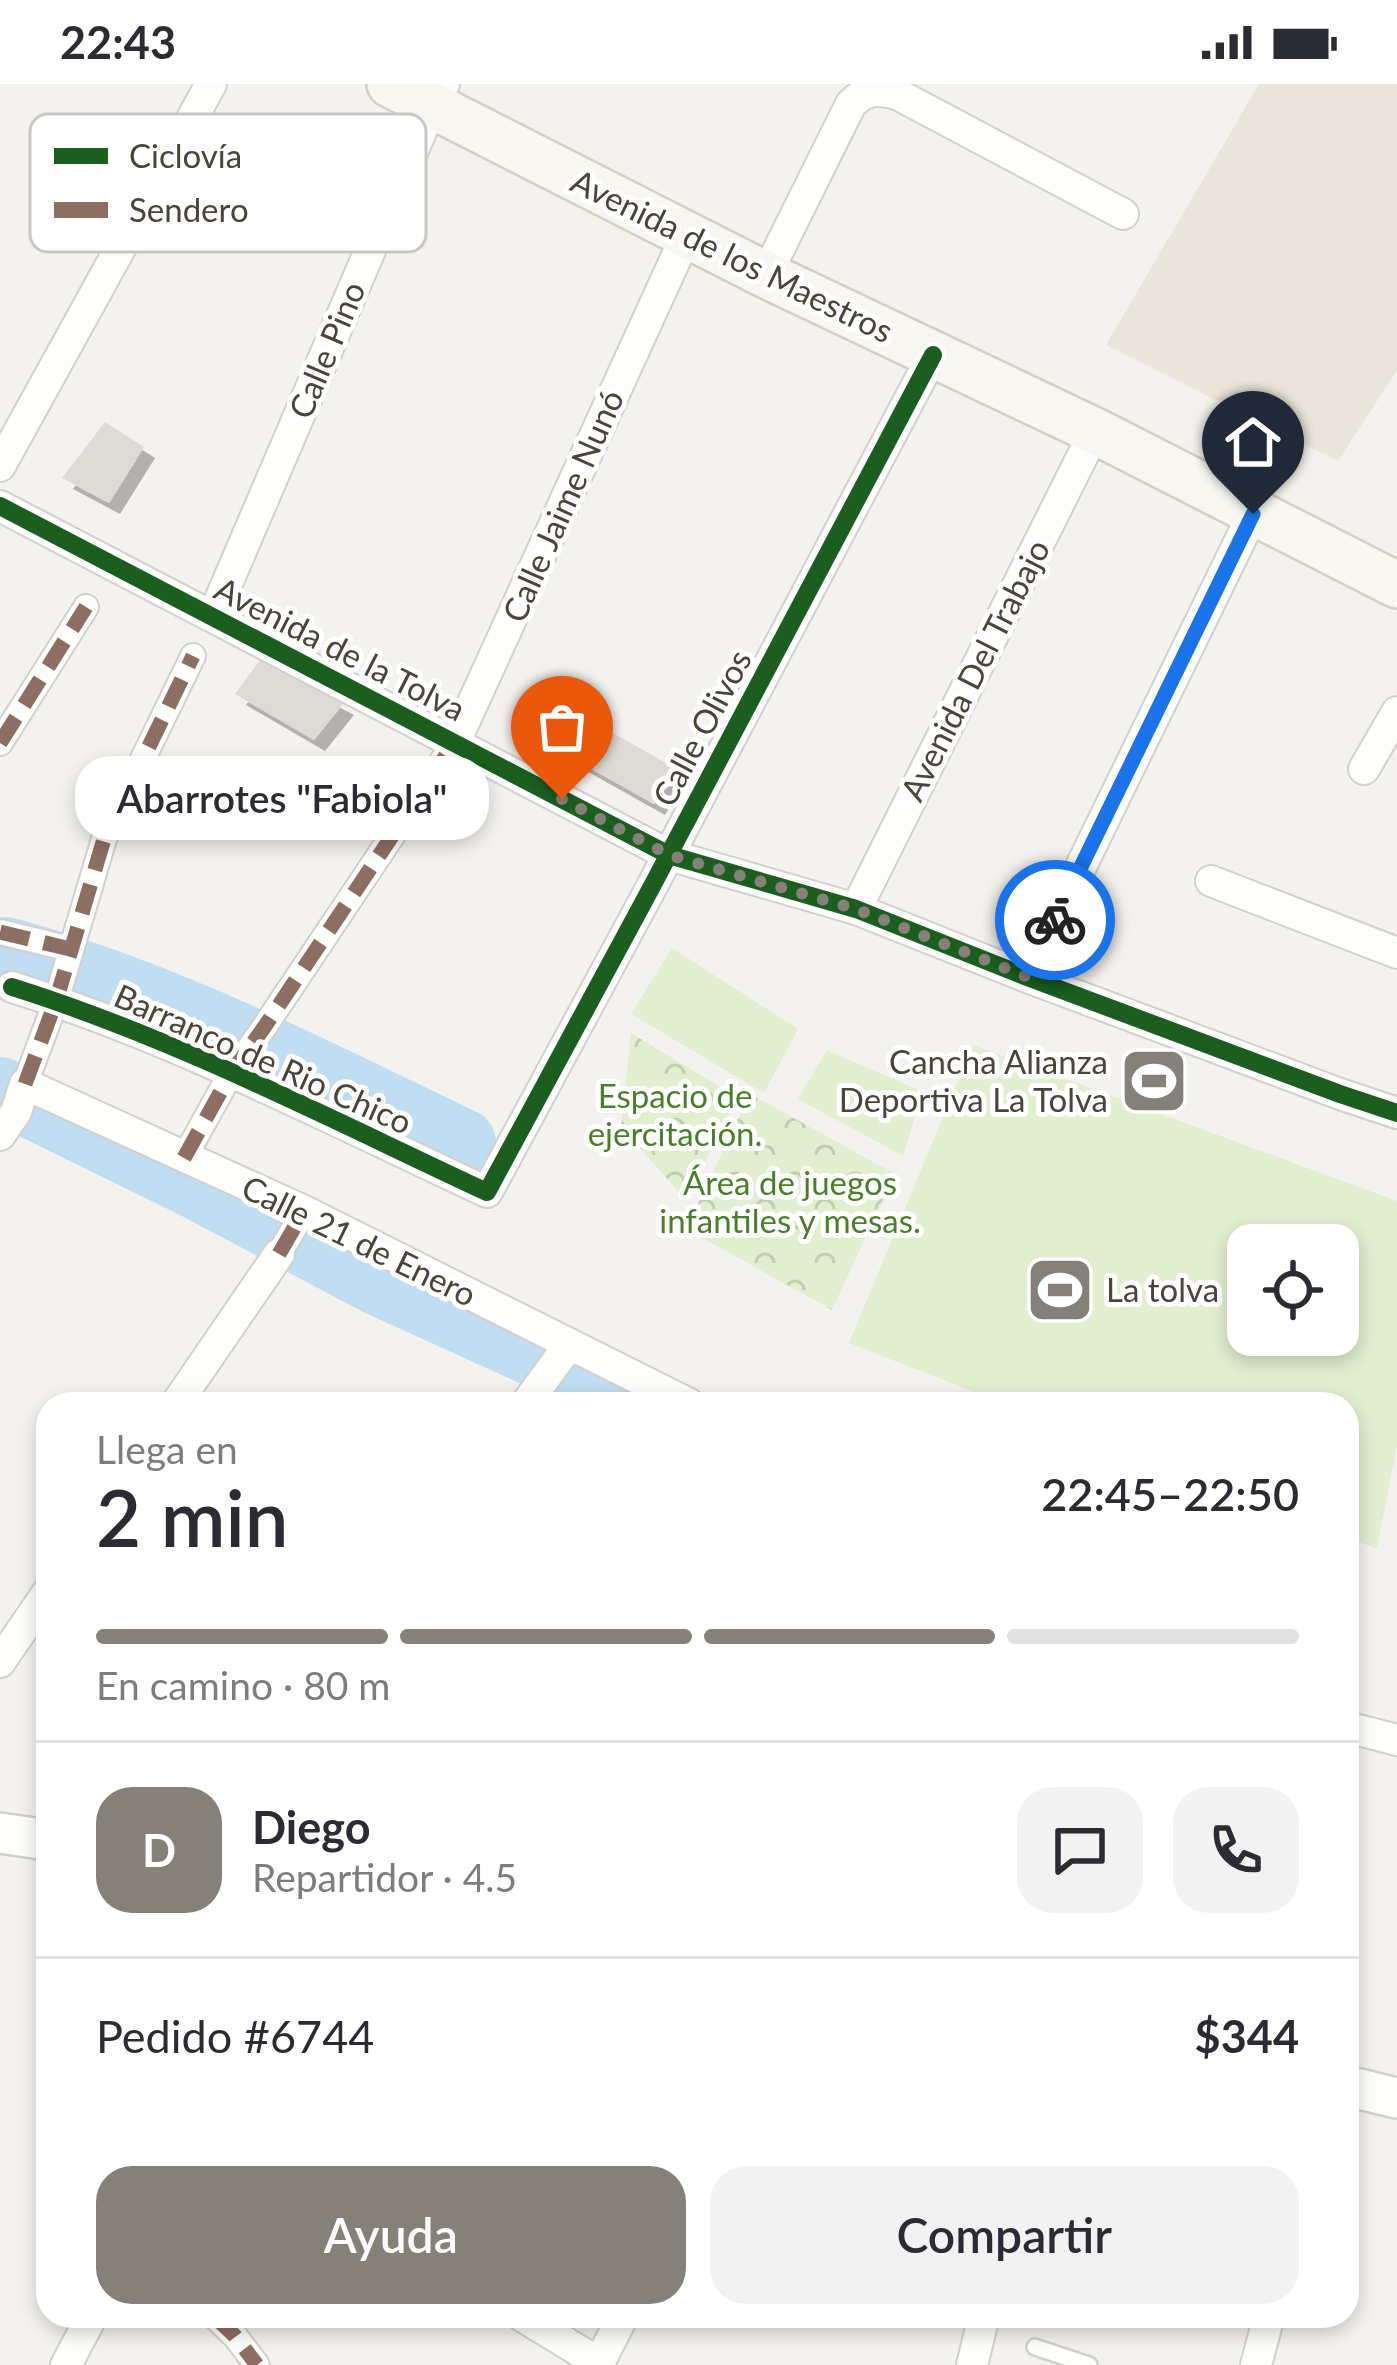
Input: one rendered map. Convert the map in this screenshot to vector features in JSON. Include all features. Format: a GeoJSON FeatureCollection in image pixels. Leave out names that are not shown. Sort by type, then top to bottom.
{"type":"FeatureCollection","features":[{"type":"Feature","properties":{"kind":"main road","name":"Avenida de los Maestros"},"geometry":{"type":"LineString","coordinates":[[390,84],[438,95],[687,234],[1095,431],[1397,585]]}},
{"type":"Feature","properties":{"kind":"street"},"geometry":{"type":"LineString","coordinates":[[194,114],[211,84]]}},
{"type":"Feature","properties":{"kind":"street"},"geometry":{"type":"LineString","coordinates":[[766,274],[851,104],[862,93],[878,89],[897,94],[1123,214]]}},
{"type":"Feature","properties":{"kind":"street","name":"Calle Pino"},"geometry":{"type":"LineString","coordinates":[[426,123],[438,95]]}},
{"type":"Feature","properties":{"kind":"street","name":"Calle Jaime Nunó"},"geometry":{"type":"LineString","coordinates":[[184,1158],[237,1065],[455,742],[687,234]]}},
{"type":"Feature","properties":{"kind":"street"},"geometry":{"type":"LineString","coordinates":[[0,466],[118,252]]}},
{"type":"Feature","properties":{"kind":"street","name":"Calle Pino"},"geometry":{"type":"LineString","coordinates":[[213,616],[370,252]]}},
{"type":"Feature","properties":{"kind":"street","name":"Calle Olivos"},"geometry":{"type":"LineString","coordinates":[[487,1192],[933,355]]}},
{"type":"Feature","properties":{"kind":"street","name":"Avenida Del Trabajo"},"geometry":{"type":"LineString","coordinates":[[856,909],[1095,431]]}},
{"type":"Feature","properties":{"kind":"street","name":"Avenida de la Tolva"},"geometry":{"type":"LineString","coordinates":[[0,506],[669,855],[856,909],[1397,1113]]}},
{"type":"Feature","properties":{"kind":"street"},"geometry":{"type":"LineString","coordinates":[[1028,977],[1253,514]]}},
{"type":"Feature","properties":{"kind":"street"},"geometry":{"type":"LineString","coordinates":[[0,743],[86,608]]}},
{"type":"Feature","properties":{"kind":"street"},"geometry":{"type":"LineString","coordinates":[[14,1110],[59,992],[104,839],[193,656]]}},
{"type":"Feature","properties":{"kind":"street"},"geometry":{"type":"LineString","coordinates":[[1364,769],[1397,712]]}},
{"type":"Feature","properties":{"kind":"street"},"geometry":{"type":"LineString","coordinates":[[1211,881],[1397,953]]}},
{"type":"Feature","properties":{"kind":"street"},"geometry":{"type":"LineString","coordinates":[[0,932],[70,951]]}},
{"type":"Feature","properties":{"kind":"street","name":"Barranco de Rio Chico"},"geometry":{"type":"LineString","coordinates":[[6,987],[59,992],[237,1065],[487,1192]]}},
{"type":"Feature","properties":{"kind":"street","name":"Calle 21 de Enero"},"geometry":{"type":"LineString","coordinates":[[14,1110],[184,1158],[304,1211],[561,1359],[655,1392]]}},
{"type":"Feature","properties":{"kind":"street"},"geometry":{"type":"LineString","coordinates":[[184,1392],[304,1211]]}},
{"type":"Feature","properties":{"kind":"street"},"geometry":{"type":"LineString","coordinates":[[535,1392],[561,1359]]}},
{"type":"Feature","properties":{"kind":"street"},"geometry":{"type":"LineString","coordinates":[[0,1662],[36,1610]]}},
{"type":"Feature","properties":{"kind":"street"},"geometry":{"type":"LineString","coordinates":[[1359,1730],[1397,1740]]}},
{"type":"Feature","properties":{"kind":"street"},"geometry":{"type":"LineString","coordinates":[[0,1814],[36,1835]]}},
{"type":"Feature","properties":{"kind":"street"},"geometry":{"type":"LineString","coordinates":[[0,1833],[36,1839]]}},
{"type":"Feature","properties":{"kind":"street"},"geometry":{"type":"LineString","coordinates":[[66,2365],[86,2328]]}},
{"type":"Feature","properties":{"kind":"street"},"geometry":{"type":"LineString","coordinates":[[227,2328],[256,2365]]}},
{"type":"Feature","properties":{"kind":"street"},"geometry":{"type":"LineString","coordinates":[[541,2328],[598,2364],[616,2328]]}},
{"type":"Feature","properties":{"kind":"street"},"geometry":{"type":"LineString","coordinates":[[972,2365],[980,2328]]}},
{"type":"Feature","properties":{"kind":"street"},"geometry":{"type":"LineString","coordinates":[[1256,2365],[1266,2328]]}},
{"type":"Feature","properties":{"kind":"lane"},"geometry":{"type":"LineString","coordinates":[[1035,2347],[1089,2365]]}},
{"type":"Feature","properties":{"kind":"shaded area"},"geometry":{"type":"Polygon","coordinates":[[[1259,84],[1397,84],[1397,370],[1338,461],[1106,345],[1259,84]]]}},
{"type":"Feature","properties":{"kind":"green space"},"geometry":{"type":"Polygon","coordinates":[[[672,948],[798,1029],[764,1093],[631,1014],[672,948]]]}},
{"type":"Feature","properties":{"kind":"green space","name":"Espacio de ejercitación."},"geometry":{"type":"Polygon","coordinates":[[[631,1033],[737,1097],[686,1200],[621,1127],[631,1033]]]}},
{"type":"Feature","properties":{"kind":"green space","name":"La tolva"},"geometry":{"type":"Polygon","coordinates":[[[973,1045],[1397,1201],[1397,1445],[1377,1549],[1359,1542],[1359,1392],[974,1392],[849,1343],[973,1045]]]}},
{"type":"Feature","properties":{"kind":"green space"},"geometry":{"type":"Polygon","coordinates":[[[827,1050],[923,1092],[903,1156],[798,1099],[827,1050]]]}},
{"type":"Feature","properties":{"kind":"green space","name":"Área de juegos infantiles y mesas."},"geometry":{"type":"Polygon","coordinates":[[[750,1094],[895,1174],[832,1310],[686,1229],[750,1094]]]}},
{"type":"Feature","properties":{"kind":"building"},"geometry":{"type":"Polygon","coordinates":[[[105,422],[144,447],[109,503],[62,478],[105,422]]]}},
{"type":"Feature","properties":{"kind":"building"},"geometry":{"type":"Polygon","coordinates":[[[260,660],[343,704],[314,740],[235,694],[260,660]]]}},
{"type":"Feature","properties":{"kind":"building"},"geometry":{"type":"Polygon","coordinates":[[[551,698],[675,768],[654,804],[531,735],[551,698]]]}},
{"type":"Feature","properties":{"kind":"waterway"},"geometry":{"type":"LineString","coordinates":[[6,950],[182,1011],[463,1142]]}},
{"type":"Feature","properties":{"kind":"waterway"},"geometry":{"type":"LineString","coordinates":[[0,1090],[379,1283],[619,1392]]}},
{"type":"Feature","properties":{"kind":"marked path"},"geometry":{"type":"LineString","coordinates":[[0,743],[86,607]]}},
{"type":"Feature","properties":{"kind":"marked path"},"geometry":{"type":"LineString","coordinates":[[25,1084],[56,1001],[104,839],[193,656]]}},
{"type":"Feature","properties":{"kind":"marked path"},"geometry":{"type":"LineString","coordinates":[[184,1158],[231,1073],[455,742]]}},
{"type":"Feature","properties":{"kind":"marked path"},"geometry":{"type":"LineString","coordinates":[[0,932],[70,949]]}},
{"type":"Feature","properties":{"kind":"marked path"},"geometry":{"type":"LineString","coordinates":[[279,1254],[304,1211]]}},
{"type":"Feature","properties":{"kind":"marked path"},"geometry":{"type":"LineString","coordinates":[[227,2328],[257,2365]]}},
{"type":"Feature","properties":{"kind":"cycle path"},"geometry":{"type":"LineString","coordinates":[[12,987],[193,1055],[487,1192],[933,355]]}},
{"type":"Feature","properties":{"kind":"cycle path"},"geometry":{"type":"LineString","coordinates":[[0,506],[669,855],[856,909],[1397,1113]]}},
{"type":"Feature","properties":{"kind":"way so far"},"geometry":{"type":"LineString","coordinates":[[562,799],[669,855],[856,909],[1028,977],[1055,920]]}},
{"type":"Feature","properties":{"kind":"place","name":"Abarrotes \"Fabiola\""},"geometry":{"type":"Point","coordinates":[562,799]}},
{"type":"Feature","properties":{"kind":"place","name":"Cancha Alianza Deportiva La Tolva"},"geometry":{"type":"Point","coordinates":[1154,1081]}},
{"type":"Feature","properties":{"kind":"place","name":"La tolva"},"geometry":{"type":"Point","coordinates":[1060,1290]}},
{"type":"Feature","properties":{"kind":"route"},"geometry":{"type":"LineString","coordinates":[[1055,920],[1253,514]]}}]}
